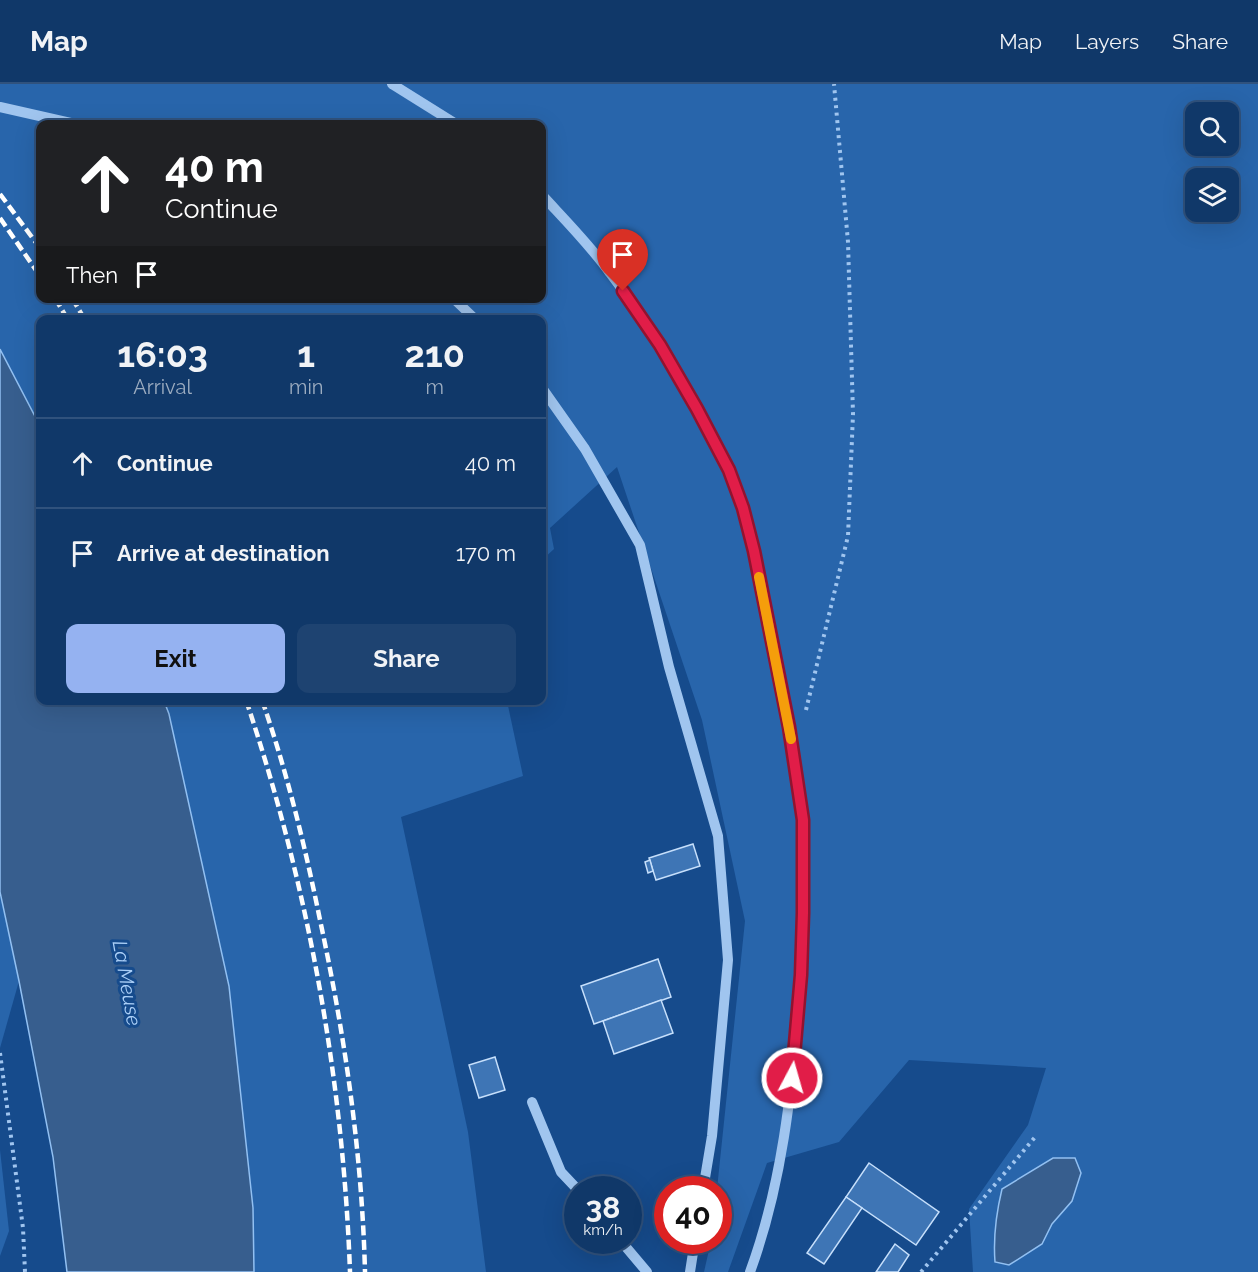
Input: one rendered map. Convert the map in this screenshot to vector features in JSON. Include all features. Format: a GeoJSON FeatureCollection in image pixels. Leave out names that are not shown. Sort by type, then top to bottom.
{"type":"FeatureCollection","features":[{"type":"Feature","properties":{"kind":"street"},"geometry":{"type":"LineString","coordinates":[[392,84],[450,120]]}},
{"type":"Feature","properties":{"kind":"street"},"geometry":{"type":"LineString","coordinates":[[0,107],[57,120]]}},
{"type":"Feature","properties":{"kind":"street"},"geometry":{"type":"LineString","coordinates":[[546,199],[611,273],[660,345],[729,470],[743,508],[754,551],[789,727],[803,820],[803,913],[795,1056],[784,1141],[769,1210],[750,1272]]}},
{"type":"Feature","properties":{"kind":"street"},"geometry":{"type":"LineString","coordinates":[[458,303],[471,315]]}},
{"type":"Feature","properties":{"kind":"street"},"geometry":{"type":"LineString","coordinates":[[546,394],[585,449],[640,545],[669,667],[718,836],[728,960],[712,1136],[706,1176]]}},
{"type":"Feature","properties":{"kind":"street"},"geometry":{"type":"LineString","coordinates":[[532,1102],[561,1172],[565,1176]]}},
{"type":"Feature","properties":{"kind":"street"},"geometry":{"type":"LineString","coordinates":[[632,1254],[647,1272]]}},
{"type":"Feature","properties":{"kind":"street"},"geometry":{"type":"LineString","coordinates":[[690,1272],[693,1254]]}},
{"type":"Feature","properties":{"kind":"path"},"geometry":{"type":"LineString","coordinates":[[803,720],[848,536],[853,414],[848,242],[834,84]]}},
{"type":"Feature","properties":{"kind":"path"},"geometry":{"type":"LineString","coordinates":[[0,1053],[23,1228],[25,1272]]}},
{"type":"Feature","properties":{"kind":"path"},"geometry":{"type":"LineString","coordinates":[[921,1272],[1036,1136]]}},
{"type":"Feature","properties":{"kind":"shaded area"},"geometry":{"type":"Polygon","coordinates":[[[0,84],[1258,84],[1258,1272],[973,1272],[969,1209],[1028,1125],[1046,1068],[909,1060],[839,1142],[767,1163],[728,1272],[704,1272],[708,1254],[732,1254],[732,1176],[718,1176],[745,921],[702,720],[617,467],[550,528],[554,549],[546,556],[546,315],[36,315],[36,418],[0,348],[0,84]]]}},
{"type":"Feature","properties":{"kind":"shaded area"},"geometry":{"type":"Polygon","coordinates":[[[166,705],[508,705],[523,776],[401,817],[468,1132],[486,1272],[254,1272],[253,1208],[229,986],[166,705]]]}},
{"type":"Feature","properties":{"kind":"shaded area"},"geometry":{"type":"Polygon","coordinates":[[[0,892],[19,981],[0,1048],[0,892]]]}},
{"type":"Feature","properties":{"kind":"shaded area"},"geometry":{"type":"Polygon","coordinates":[[[0,1150],[9,1231],[0,1256],[0,1150]]]}},
{"type":"Feature","properties":{"kind":"water","name":"La Meuse"},"geometry":{"type":"Polygon","coordinates":[[[0,349],[36,418],[36,705],[166,705],[169,714],[229,986],[253,1208],[254,1272],[67,1272],[53,1157],[0,892],[0,349]]]}},
{"type":"Feature","properties":{"kind":"water"},"geometry":{"type":"Polygon","coordinates":[[[1053,1158],[1075,1158],[1081,1173],[1072,1201],[1052,1224],[1042,1244],[1009,1265],[995,1262],[994,1243],[1002,1189],[1053,1158]]]}},
{"type":"Feature","properties":{"kind":"building"},"geometry":{"type":"Polygon","coordinates":[[[693,844],[700,866],[656,880],[649,858],[693,844]]]}},
{"type":"Feature","properties":{"kind":"building"},"geometry":{"type":"Polygon","coordinates":[[[650,860],[653,871],[648,873],[645,862],[650,860]]]}},
{"type":"Feature","properties":{"kind":"building"},"geometry":{"type":"Polygon","coordinates":[[[658,959],[671,997],[594,1024],[581,986],[658,959]]]}},
{"type":"Feature","properties":{"kind":"building"},"geometry":{"type":"Polygon","coordinates":[[[661,1000],[673,1033],[614,1054],[603,1021],[661,1000]]]}},
{"type":"Feature","properties":{"kind":"building"},"geometry":{"type":"Polygon","coordinates":[[[495,1057],[505,1090],[479,1098],[469,1065],[495,1057]]]}},
{"type":"Feature","properties":{"kind":"building"},"geometry":{"type":"Polygon","coordinates":[[[869,1163],[939,1212],[916,1245],[846,1197],[869,1163]]]}},
{"type":"Feature","properties":{"kind":"building"},"geometry":{"type":"Polygon","coordinates":[[[846,1197],[862,1208],[824,1264],[807,1253],[846,1197]]]}},
{"type":"Feature","properties":{"kind":"building"},"geometry":{"type":"Polygon","coordinates":[[[895,1244],[909,1255],[898,1272],[876,1272],[895,1244]]]}},
{"type":"Feature","properties":{"kind":"railway"},"geometry":{"type":"LineString","coordinates":[[0,194],[36,243]]}},
{"type":"Feature","properties":{"kind":"railway"},"geometry":{"type":"LineString","coordinates":[[0,218],[36,270]]}},
{"type":"Feature","properties":{"kind":"railway"},"geometry":{"type":"LineString","coordinates":[[58,303],[65,315]]}},
{"type":"Feature","properties":{"kind":"railway"},"geometry":{"type":"LineString","coordinates":[[75,303],[82,315]]}},
{"type":"Feature","properties":{"kind":"railway"},"geometry":{"type":"LineString","coordinates":[[248,705],[287,840],[319,983],[340,1127],[350,1272]]}},
{"type":"Feature","properties":{"kind":"railway"},"geometry":{"type":"LineString","coordinates":[[264,705],[280,754],[302,837],[337,1007],[356,1139],[365,1272]]}},
{"type":"Feature","properties":{"kind":"slow traffic"},"geometry":{"type":"LineString","coordinates":[[759,577],[791,739]]}},
{"type":"Feature","properties":{"kind":"route"},"geometry":{"type":"LineString","coordinates":[[623,291],[660,345],[729,470],[743,508],[754,551],[777,660],[803,820],[801,975],[792,1078]]}}]}
